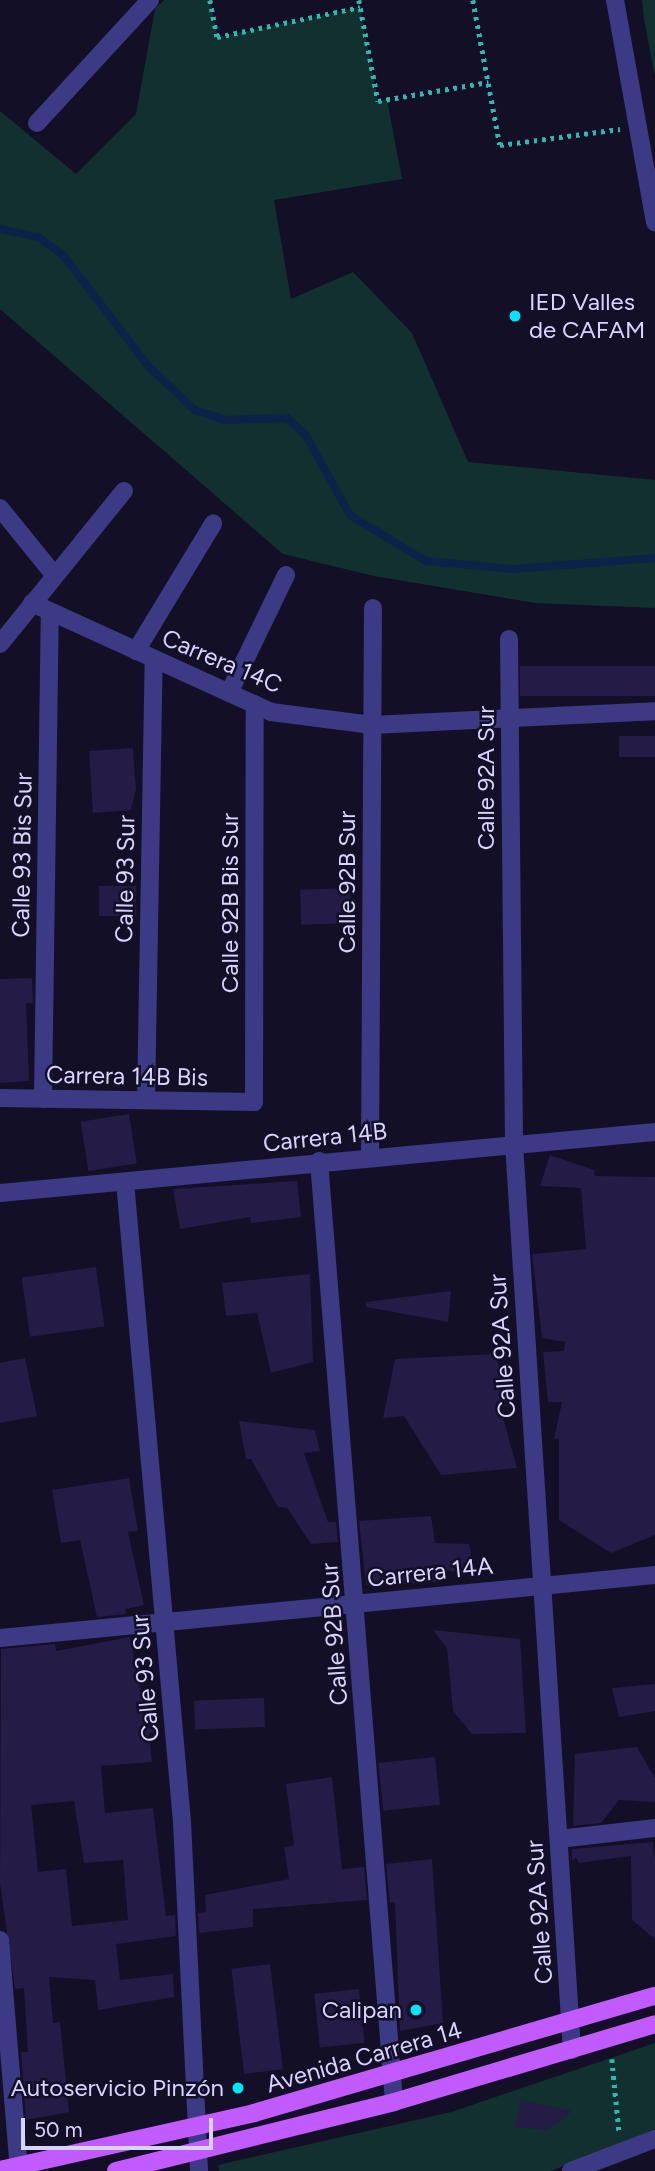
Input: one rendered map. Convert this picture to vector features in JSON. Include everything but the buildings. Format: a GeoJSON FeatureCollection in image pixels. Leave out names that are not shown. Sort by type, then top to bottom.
{"type":"FeatureCollection","features":[{"type":"Feature","properties":{"kind":"main road","name":"Avenida Carrera 14"},"geometry":{"type":"LineString","coordinates":[[0,2170],[19,2169],[195,2128],[392,2075],[655,1996]]}},
{"type":"Feature","properties":{"kind":"main road","name":"Avenida Carrera 14"},"geometry":{"type":"LineString","coordinates":[[116,2171],[394,2102],[655,2024]]}},
{"type":"Feature","properties":{"kind":"street"},"geometry":{"type":"LineString","coordinates":[[37,123],[150,0]]}},
{"type":"Feature","properties":{"kind":"street"},"geometry":{"type":"LineString","coordinates":[[615,0],[655,222]]}},
{"type":"Feature","properties":{"kind":"street"},"geometry":{"type":"LineString","coordinates":[[0,644],[124,491]]}},
{"type":"Feature","properties":{"kind":"street"},"geometry":{"type":"LineString","coordinates":[[0,508],[55,576]]}},
{"type":"Feature","properties":{"kind":"street"},"geometry":{"type":"LineString","coordinates":[[136,651],[213,524]]}},
{"type":"Feature","properties":{"kind":"street"},"geometry":{"type":"LineString","coordinates":[[229,693],[286,575]]}},
{"type":"Feature","properties":{"kind":"street","name":"Carrera 14C"},"geometry":{"type":"LineString","coordinates":[[32,603],[271,712],[372,725],[655,711]]}},
{"type":"Feature","properties":{"kind":"street","name":"Calle 92B Sur"},"geometry":{"type":"LineString","coordinates":[[370,1156],[373,608]]}},
{"type":"Feature","properties":{"kind":"street","name":"Calle 93 Bis Sur"},"geometry":{"type":"LineString","coordinates":[[43,1099],[50,612]]}},
{"type":"Feature","properties":{"kind":"street","name":"Calle 92A Sur"},"geometry":{"type":"LineString","coordinates":[[509,639],[514,1144],[572,2050]]}},
{"type":"Feature","properties":{"kind":"street","name":"Calle 93 Sur"},"geometry":{"type":"LineString","coordinates":[[146,1100],[154,659]]}},
{"type":"Feature","properties":{"kind":"street","name":"Calle 92B Bis Sur"},"geometry":{"type":"LineString","coordinates":[[254,1102],[255,705]]}},
{"type":"Feature","properties":{"kind":"street","name":"Carrera 14B Bis"},"geometry":{"type":"LineString","coordinates":[[0,1098],[254,1102]]}},
{"type":"Feature","properties":{"kind":"street","name":"Carrera 14B"},"geometry":{"type":"LineString","coordinates":[[0,1193],[370,1156],[655,1132]]}},
{"type":"Feature","properties":{"kind":"street","name":"Calle 92B Sur"},"geometry":{"type":"LineString","coordinates":[[319,1161],[394,2102]]}},
{"type":"Feature","properties":{"kind":"street","name":"Calle 93 Sur"},"geometry":{"type":"LineString","coordinates":[[125,1182],[182,1822],[199,2171]]}},
{"type":"Feature","properties":{"kind":"street","name":"Carrera 14A"},"geometry":{"type":"LineString","coordinates":[[0,1638],[655,1575]]}},
{"type":"Feature","properties":{"kind":"street"},"geometry":{"type":"LineString","coordinates":[[559,1839],[655,1828]]}},
{"type":"Feature","properties":{"kind":"street"},"geometry":{"type":"LineString","coordinates":[[0,1941],[19,2169]]}},
{"type":"Feature","properties":{"kind":"street"},"geometry":{"type":"LineString","coordinates":[[571,2171],[655,2139]]}},
{"type":"Feature","properties":{"kind":"street"},"geometry":{"type":"LineString","coordinates":[[621,2152],[625,2171]]}},
{"type":"Feature","properties":{"kind":"path"},"geometry":{"type":"LineString","coordinates":[[210,0],[217,37],[360,7]]}},
{"type":"Feature","properties":{"kind":"path"},"geometry":{"type":"LineString","coordinates":[[359,0],[378,101],[488,82]]}},
{"type":"Feature","properties":{"kind":"path"},"geometry":{"type":"LineString","coordinates":[[473,0],[500,145],[638,126]]}},
{"type":"Feature","properties":{"kind":"path"},"geometry":{"type":"LineString","coordinates":[[610,2038],[621,2152]]}},
{"type":"Feature","properties":{"kind":"green space"},"geometry":{"type":"Polygon","coordinates":[[[164,0],[210,0],[218,37],[360,7],[378,101],[387,100],[402,179],[274,200],[291,299],[353,272],[412,333],[468,462],[655,480],[655,608],[535,603],[374,576],[283,554],[0,309],[0,111],[76,174],[136,114],[155,9],[164,0]]]}},
{"type":"Feature","properties":{"kind":"green space"},"geometry":{"type":"Polygon","coordinates":[[[642,0],[655,0],[655,77],[644,19],[642,0]]]}},
{"type":"Feature","properties":{"kind":"green space"},"geometry":{"type":"Polygon","coordinates":[[[655,2043],[655,2129],[551,2171],[219,2171],[218,2165],[451,2112],[655,2043]]]}},
{"type":"Feature","properties":{"kind":"waterway"},"geometry":{"type":"LineString","coordinates":[[0,229],[38,237],[64,256],[148,366],[195,410],[225,420],[287,418],[305,434],[350,515],[426,561],[514,569],[655,558]]}},
{"type":"Feature","properties":{"kind":"place","name":"IED Valles de CAFAM"},"geometry":{"type":"Point","coordinates":[515,316]}},
{"type":"Feature","properties":{"kind":"place","name":"Calipan"},"geometry":{"type":"Point","coordinates":[416,2010]}},
{"type":"Feature","properties":{"kind":"place","name":"Autoservicio Pinzón"},"geometry":{"type":"Point","coordinates":[238,2088]}}]}
